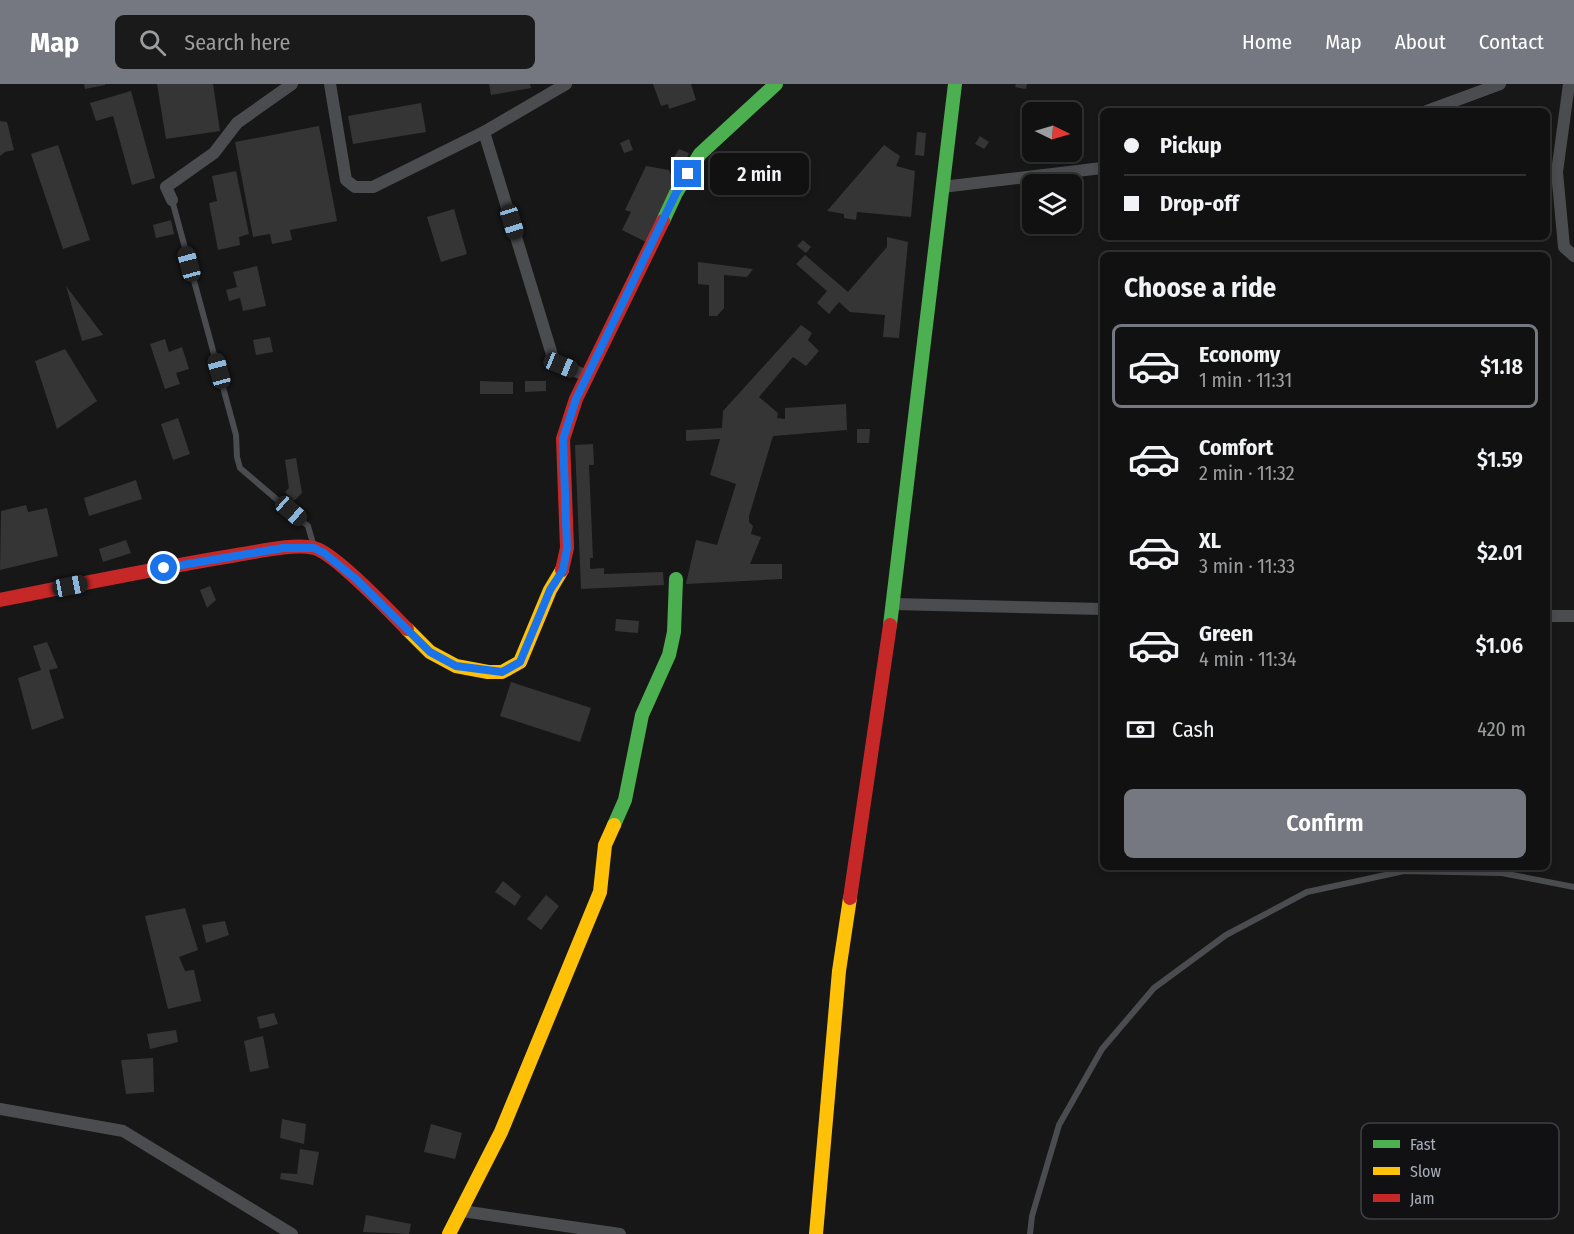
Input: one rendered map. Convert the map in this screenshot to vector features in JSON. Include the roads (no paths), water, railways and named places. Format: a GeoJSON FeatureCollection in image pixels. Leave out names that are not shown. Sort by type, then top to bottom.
{"type":"FeatureCollection","features":[{"type":"Feature","properties":{"kind":"street"},"geometry":{"type":"LineString","coordinates":[[172,200],[166,187],[214,153],[237,123],[292,84]]}},
{"type":"Feature","properties":{"kind":"street"},"geometry":{"type":"LineString","coordinates":[[330,84],[346,180],[355,187],[372,187],[484,132],[566,84]]}},
{"type":"Feature","properties":{"kind":"street"},"geometry":{"type":"LineString","coordinates":[[0,600],[198,561],[283,548],[314,548],[324,553],[356,579],[430,652],[456,666],[502,672],[520,662],[550,590],[563,570],[567,548],[563,439],[576,399],[676,193],[700,154],[776,84]]}},
{"type":"Feature","properties":{"kind":"street"},"geometry":{"type":"LineString","coordinates":[[816,1234],[839,971],[893,604],[955,84]]}},
{"type":"Feature","properties":{"kind":"street"},"geometry":{"type":"LineString","coordinates":[[1435,108],[1500,84]]}},
{"type":"Feature","properties":{"kind":"street"},"geometry":{"type":"LineString","coordinates":[[1569,84],[1557,172],[1564,247],[1574,256]]}},
{"type":"Feature","properties":{"kind":"street"},"geometry":{"type":"LineString","coordinates":[[484,132],[553,358],[561,365],[587,376]]}},
{"type":"Feature","properties":{"kind":"street"},"geometry":{"type":"LineString","coordinates":[[942,187],[1100,168]]}},
{"type":"Feature","properties":{"kind":"street"},"geometry":{"type":"LineString","coordinates":[[449,1234],[501,1132],[600,892],[605,845],[626,800],[642,715],[669,656],[674,632],[676,579]]}},
{"type":"Feature","properties":{"kind":"street"},"geometry":{"type":"LineString","coordinates":[[893,604],[1100,609]]}},
{"type":"Feature","properties":{"kind":"street"},"geometry":{"type":"LineString","coordinates":[[1550,616],[1574,616]]}},
{"type":"Feature","properties":{"kind":"street"},"geometry":{"type":"LineString","coordinates":[[0,1108],[123,1131],[292,1234]]}},
{"type":"Feature","properties":{"kind":"street"},"geometry":{"type":"LineString","coordinates":[[462,1211],[620,1234]]}},
{"type":"Feature","properties":{"kind":"lane"},"geometry":{"type":"LineString","coordinates":[[172,200],[236,435],[240,468],[308,526],[314,548]]}},
{"type":"Feature","properties":{"kind":"lane"},"geometry":{"type":"LineString","coordinates":[[1030,1234],[1032,1216],[1059,1125],[1102,1049],[1154,988],[1226,935],[1307,892],[1404,871],[1502,873],[1574,887]]}}]}
